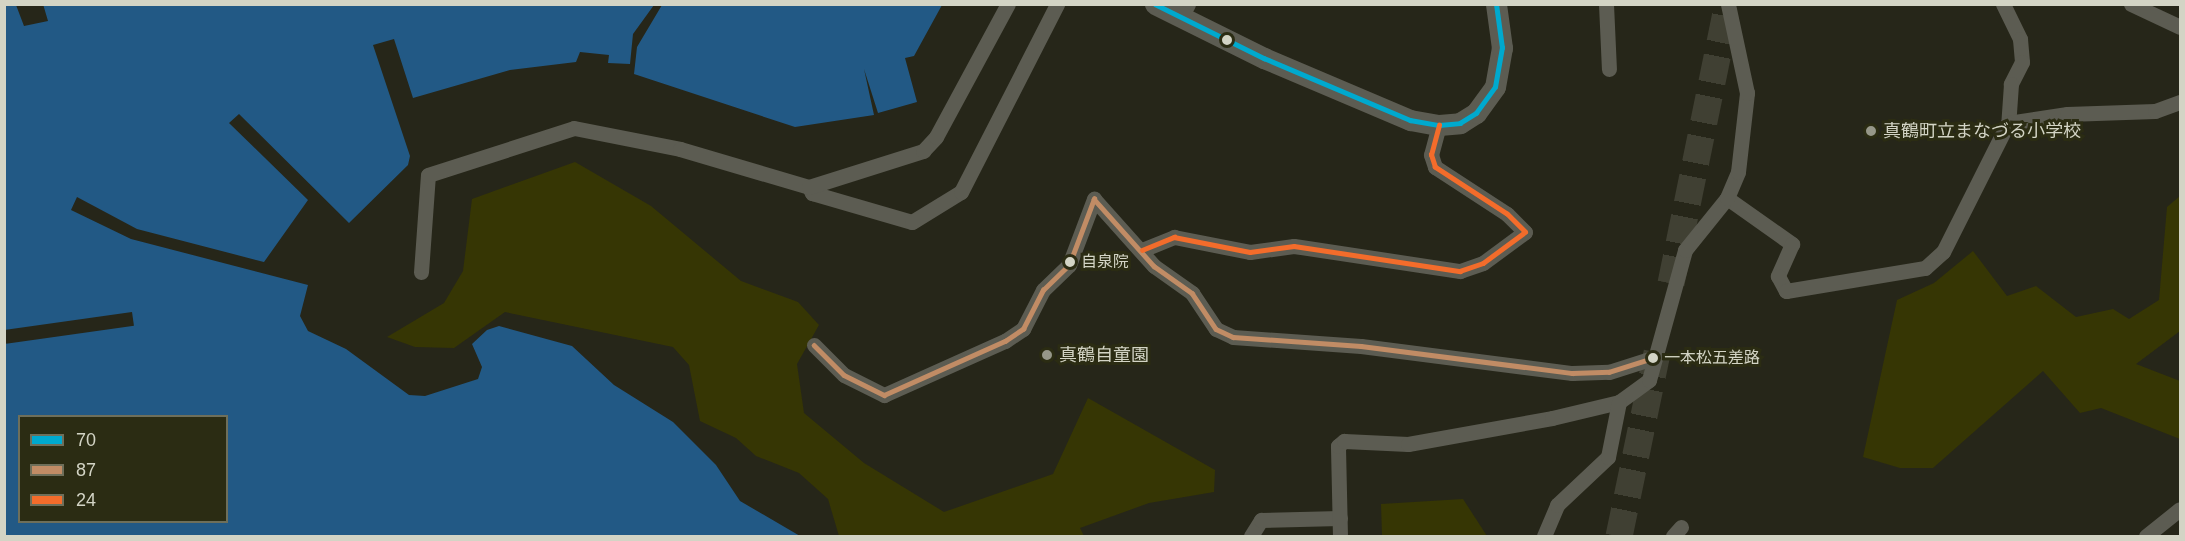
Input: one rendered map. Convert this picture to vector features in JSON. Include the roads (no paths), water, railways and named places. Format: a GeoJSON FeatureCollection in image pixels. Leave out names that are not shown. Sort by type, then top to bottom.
{"type":"FeatureCollection","features":[{"type":"Feature","properties":{"kind":"main road"},"geometry":{"type":"LineString","coordinates":[[1155,4],[1184,11],[1410,120],[1439,125],[1460,123],[1476,113],[1495,87],[1502,48],[1496,4]]}},
{"type":"Feature","properties":{"kind":"street"},"geometry":{"type":"LineString","coordinates":[[421,273],[428,175],[574,128],[680,149],[809,187],[923,151],[936,137],[1008,4]]}},
{"type":"Feature","properties":{"kind":"street"},"geometry":{"type":"LineString","coordinates":[[809,187],[812,193],[912,222],[961,192],[1057,4]]}},
{"type":"Feature","properties":{"kind":"street"},"geometry":{"type":"LineString","coordinates":[[1606,4],[1609,69]]}},
{"type":"Feature","properties":{"kind":"street"},"geometry":{"type":"LineString","coordinates":[[1340,537],[1338,446],[1344,441],[1408,444],[1619,402],[1649,380],[1653,358],[1685,250],[1727,198],[1738,172],[1747,93],[1728,4]]}},
{"type":"Feature","properties":{"kind":"street"},"geometry":{"type":"LineString","coordinates":[[1727,198],[1792,244],[1778,276],[1786,291],[1925,268],[1943,252],[2008,123],[2011,84],[2022,62],[2020,39],[2003,4]]}},
{"type":"Feature","properties":{"kind":"street"},"geometry":{"type":"LineString","coordinates":[[2131,4],[2181,27]]}},
{"type":"Feature","properties":{"kind":"street"},"geometry":{"type":"LineString","coordinates":[[2008,123],[2067,114],[2155,111],[2181,102]]}},
{"type":"Feature","properties":{"kind":"street"},"geometry":{"type":"LineString","coordinates":[[1142,250],[1174,237],[1250,252],[1294,246],[1460,271],[1483,263],[1508,250],[1525,232],[1507,214],[1435,167],[1431,155],[1439,125]]}},
{"type":"Feature","properties":{"kind":"street"},"geometry":{"type":"LineString","coordinates":[[814,345],[844,375],[884,395],[894,394],[1023,329],[1042,290],[1069,265],[1094,200],[1142,250],[1192,293],[1216,329],[1233,337],[1314,341],[1572,373],[1609,372],[1653,358]]}},
{"type":"Feature","properties":{"kind":"street"},"geometry":{"type":"LineString","coordinates":[[1544,537],[1557,505],[1608,457],[1619,402]]}},
{"type":"Feature","properties":{"kind":"street"},"geometry":{"type":"LineString","coordinates":[[2153,534],[2181,509]]}},
{"type":"Feature","properties":{"kind":"street"},"geometry":{"type":"LineString","coordinates":[[1251,537],[1261,520],[1340,518]]}},
{"type":"Feature","properties":{"kind":"water"},"geometry":{"type":"Polygon","coordinates":[[[43,4],[654,5],[633,34],[630,64],[608,63],[609,55],[580,52],[576,62],[510,70],[413,98],[394,39],[373,45],[410,156],[408,165],[349,223],[239,114],[229,123],[308,200],[264,262],[137,229],[77,197],[71,210],[131,239],[308,285],[300,316],[308,331],[346,349],[409,395],[425,396],[478,379],[482,367],[472,344],[487,330],[499,326],[572,346],[614,385],[673,422],[716,465],[740,501],[800,536],[5,536],[4,5],[16,5],[24,26],[48,21],[43,4]]]}},
{"type":"Feature","properties":{"kind":"water"},"geometry":{"type":"Polygon","coordinates":[[[662,5],[942,5],[914,56],[905,58],[917,102],[878,113],[864,69],[874,115],[795,127],[634,74],[637,47],[662,5]]]}},
{"type":"Feature","properties":{"kind":"tunnel"},"geometry":{"type":"LineString","coordinates":[[1671,283],[1728,4]]}},
{"type":"Feature","properties":{"kind":"tunnel"},"geometry":{"type":"LineString","coordinates":[[1619,536],[1657,352]]}},
{"type":"Feature","properties":{"kind":"place","name":"真鶴町立まなづる小学校"},"geometry":{"type":"Point","coordinates":[1871,131]}},
{"type":"Feature","properties":{"kind":"place","name":"自泉院"},"geometry":{"type":"Point","coordinates":[1070,262]}},
{"type":"Feature","properties":{"kind":"place","name":"真鶴自童園"},"geometry":{"type":"Point","coordinates":[1047,355]}},
{"type":"Feature","properties":{"kind":"place","name":"一本松五差路"},"geometry":{"type":"Point","coordinates":[1653,358]}}]}
